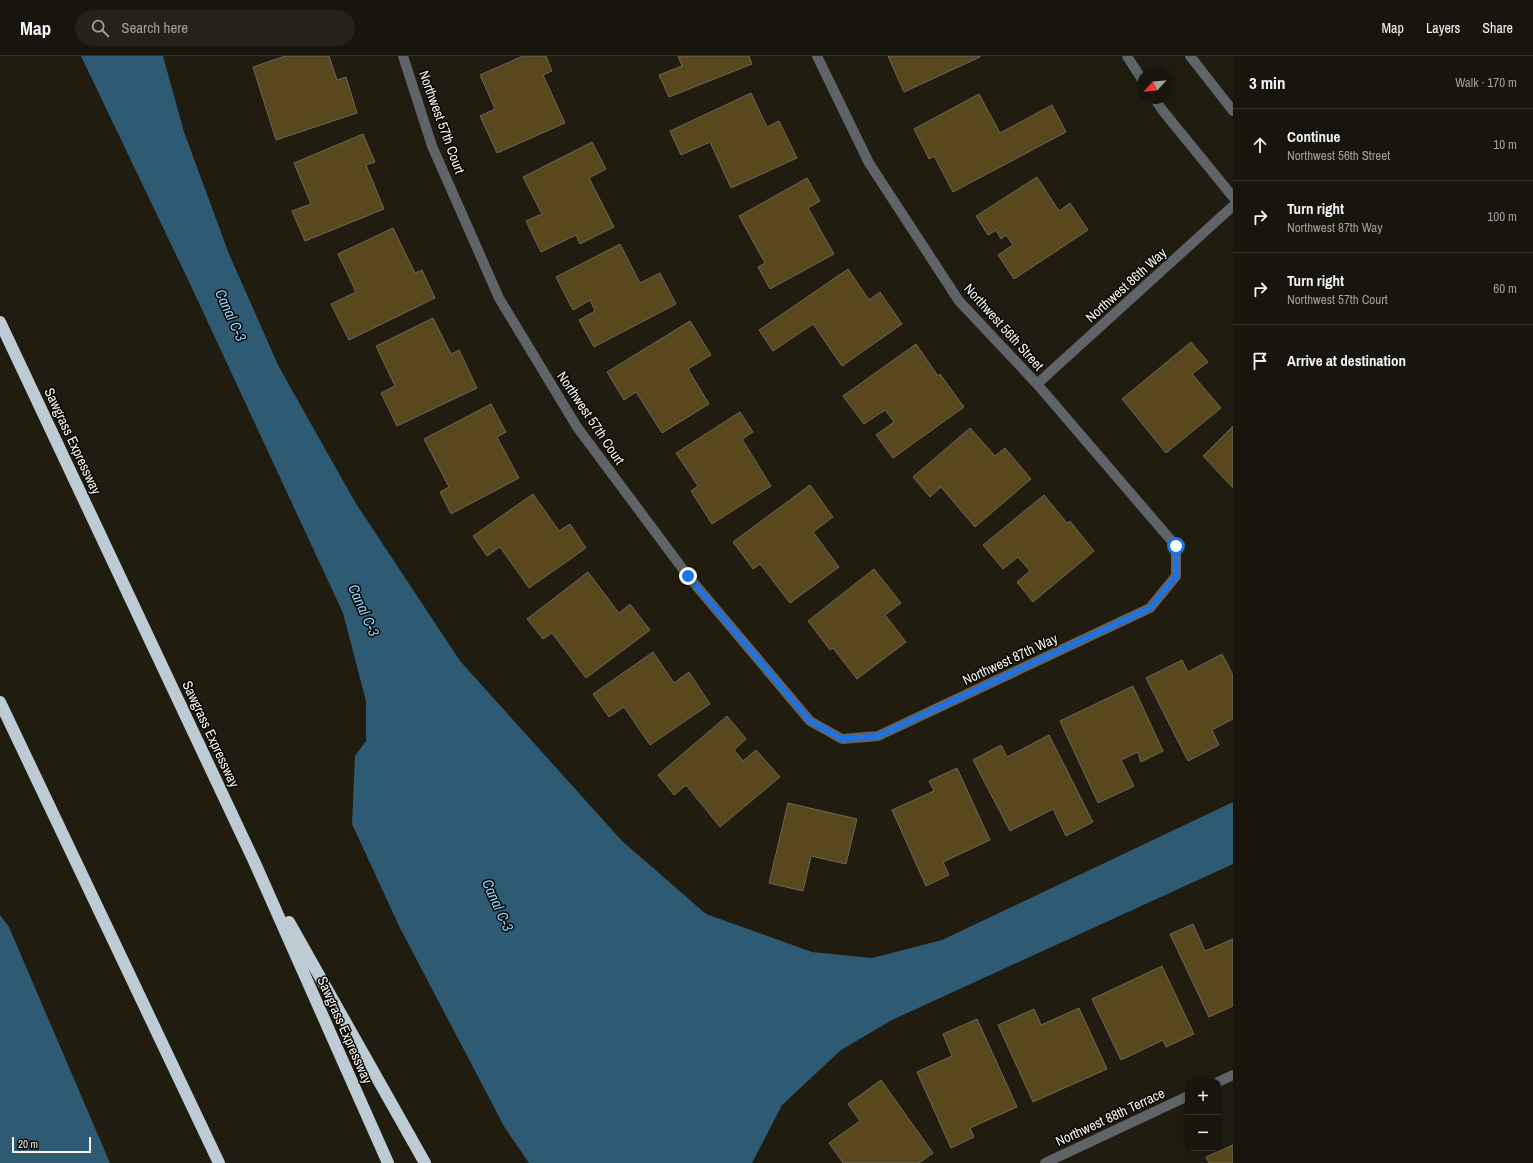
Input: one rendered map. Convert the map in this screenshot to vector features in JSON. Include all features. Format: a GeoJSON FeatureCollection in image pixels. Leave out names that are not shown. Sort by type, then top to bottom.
{"type":"FeatureCollection","features":[{"type":"Feature","properties":{"kind":"highway","name":"Sawgrass Expressway"},"geometry":{"type":"LineString","coordinates":[[0,322],[254,861],[388,1163]]}},
{"type":"Feature","properties":{"kind":"highway"},"geometry":{"type":"LineString","coordinates":[[0,702],[219,1163]]}},
{"type":"Feature","properties":{"kind":"highway"},"geometry":{"type":"LineString","coordinates":[[254,861],[425,1163]]}},
{"type":"Feature","properties":{"kind":"street","name":"Northwest 57th Court"},"geometry":{"type":"LineString","coordinates":[[403,56],[432,146],[499,298],[577,427],[698,588],[810,721],[842,739]]}},
{"type":"Feature","properties":{"kind":"street","name":"Northwest 56th Street"},"geometry":{"type":"LineString","coordinates":[[817,56],[869,163],[959,301],[1037,384],[1176,546],[1176,576]]}},
{"type":"Feature","properties":{"kind":"street"},"geometry":{"type":"LineString","coordinates":[[1127,56],[1137,72]]}},
{"type":"Feature","properties":{"kind":"street"},"geometry":{"type":"LineString","coordinates":[[1190,56],[1233,112]]}},
{"type":"Feature","properties":{"kind":"street"},"geometry":{"type":"LineString","coordinates":[[1158,104],[1233,197]]}},
{"type":"Feature","properties":{"kind":"street","name":"Northwest 86th Way"},"geometry":{"type":"LineString","coordinates":[[1037,384],[1233,206]]}},
{"type":"Feature","properties":{"kind":"street","name":"Northwest 87th Way"},"geometry":{"type":"LineString","coordinates":[[842,739],[878,736],[1150,608],[1176,576]]}},
{"type":"Feature","properties":{"kind":"street"},"geometry":{"type":"LineString","coordinates":[[1221,1081],[1233,1075]]}},
{"type":"Feature","properties":{"kind":"street","name":"Northwest 88th Terrace"},"geometry":{"type":"LineString","coordinates":[[1045,1163],[1185,1097]]}},
{"type":"Feature","properties":{"kind":"water","name":"Canal C-3"},"geometry":{"type":"Polygon","coordinates":[[[81,56],[163,56],[184,132],[229,254],[279,367],[355,502],[460,661],[622,841],[706,914],[812,952],[872,958],[942,940],[1233,802],[1233,864],[892,1020],[841,1050],[782,1105],[752,1163],[529,1163],[505,1128],[400,928],[352,824],[355,756],[366,741],[366,701],[343,613],[191,286],[81,56]]]}},
{"type":"Feature","properties":{"kind":"water"},"geometry":{"type":"Polygon","coordinates":[[[0,915],[9,927],[110,1163],[0,1163],[0,915]]]}},
{"type":"Feature","properties":{"kind":"building"},"geometry":{"type":"Polygon","coordinates":[[[285,56],[329,56],[337,80],[346,77],[357,113],[276,140],[253,67],[285,56]]]}},
{"type":"Feature","properties":{"kind":"building"},"geometry":{"type":"Polygon","coordinates":[[[523,56],[546,56],[552,71],[543,75],[565,123],[497,153],[480,116],[495,109],[480,75],[523,56]]]}},
{"type":"Feature","properties":{"kind":"building"},"geometry":{"type":"Polygon","coordinates":[[[678,56],[749,56],[752,64],[669,97],[659,75],[682,66],[678,56]]]}},
{"type":"Feature","properties":{"kind":"building"},"geometry":{"type":"Polygon","coordinates":[[[888,56],[980,56],[980,57],[904,92],[888,56]]]}},
{"type":"Feature","properties":{"kind":"building"},"geometry":{"type":"Polygon","coordinates":[[[751,93],[767,127],[779,121],[797,158],[731,188],[710,142],[681,155],[670,131],[751,93]]]}},
{"type":"Feature","properties":{"kind":"building"},"geometry":{"type":"Polygon","coordinates":[[[979,94],[1000,133],[1052,105],[1066,132],[953,192],[934,156],[929,159],[914,129],[979,94]]]}},
{"type":"Feature","properties":{"kind":"building"},"geometry":{"type":"Polygon","coordinates":[[[363,134],[375,162],[366,165],[384,209],[305,241],[292,211],[311,204],[294,163],[363,134]]]}},
{"type":"Feature","properties":{"kind":"building"},"geometry":{"type":"Polygon","coordinates":[[[592,142],[606,169],[589,178],[614,227],[580,244],[576,235],[541,252],[526,221],[542,214],[523,177],[592,142]]]}},
{"type":"Feature","properties":{"kind":"building"},"geometry":{"type":"Polygon","coordinates":[[[1037,177],[1059,211],[1070,203],[1088,230],[1014,279],[998,255],[1013,245],[1006,235],[1001,239],[996,230],[988,235],[976,216],[1037,177]]]}},
{"type":"Feature","properties":{"kind":"building"},"geometry":{"type":"Polygon","coordinates":[[[807,178],[820,201],[808,208],[834,254],[770,289],[758,267],[765,263],[739,216],[807,178]]]}},
{"type":"Feature","properties":{"kind":"building"},"geometry":{"type":"Polygon","coordinates":[[[393,228],[415,273],[422,270],[435,298],[349,340],[331,304],[356,292],[338,254],[393,228]]]}},
{"type":"Feature","properties":{"kind":"building"},"geometry":{"type":"Polygon","coordinates":[[[620,244],[640,283],[660,273],[676,304],[594,347],[579,320],[595,311],[590,300],[573,310],[556,277],[620,244]]]}},
{"type":"Feature","properties":{"kind":"building"},"geometry":{"type":"Polygon","coordinates":[[[848,269],[869,300],[880,292],[902,324],[842,366],[813,324],[773,351],[759,330],[848,269]]]}},
{"type":"Feature","properties":{"kind":"building"},"geometry":{"type":"Polygon","coordinates":[[[433,318],[451,354],[459,350],[477,388],[397,426],[381,393],[395,386],[376,346],[433,318]]]}},
{"type":"Feature","properties":{"kind":"building"},"geometry":{"type":"Polygon","coordinates":[[[690,321],[711,355],[688,369],[709,404],[662,433],[636,392],[624,400],[607,372],[690,321]]]}},
{"type":"Feature","properties":{"kind":"building"},"geometry":{"type":"Polygon","coordinates":[[[1191,342],[1208,362],[1192,374],[1221,408],[1166,453],[1122,399],[1191,342]]]}},
{"type":"Feature","properties":{"kind":"building"},"geometry":{"type":"Polygon","coordinates":[[[916,344],[938,376],[940,374],[964,407],[893,458],[876,435],[894,422],[885,410],[864,424],[843,396],[916,344]]]}},
{"type":"Feature","properties":{"kind":"building"},"geometry":{"type":"Polygon","coordinates":[[[491,404],[506,432],[497,437],[519,478],[451,514],[440,492],[449,487],[424,439],[491,404]]]}},
{"type":"Feature","properties":{"kind":"building"},"geometry":{"type":"Polygon","coordinates":[[[740,412],[753,432],[742,439],[771,486],[712,524],[691,491],[698,486],[676,453],[740,412]]]}},
{"type":"Feature","properties":{"kind":"building"},"geometry":{"type":"Polygon","coordinates":[[[1233,426],[1233,488],[1203,456],[1233,426]]]}},
{"type":"Feature","properties":{"kind":"building"},"geometry":{"type":"Polygon","coordinates":[[[970,428],[995,456],[1005,448],[1031,479],[975,527],[941,487],[930,497],[913,477],[970,428]]]}},
{"type":"Feature","properties":{"kind":"building"},"geometry":{"type":"Polygon","coordinates":[[[810,485],[833,517],[813,532],[839,567],[790,603],[760,564],[753,569],[733,542],[810,485]]]}},
{"type":"Feature","properties":{"kind":"building"},"geometry":{"type":"Polygon","coordinates":[[[533,494],[559,531],[570,524],[586,548],[529,588],[500,547],[487,556],[473,536],[533,494]]]}},
{"type":"Feature","properties":{"kind":"building"},"geometry":{"type":"Polygon","coordinates":[[[1044,495],[1067,523],[1070,521],[1094,551],[1033,602],[1017,582],[1030,571],[1018,557],[1003,569],[983,545],[1044,495]]]}},
{"type":"Feature","properties":{"kind":"building"},"geometry":{"type":"Polygon","coordinates":[[[874,569],[901,603],[885,615],[906,642],[857,679],[833,648],[830,650],[808,621],[874,569]]]}},
{"type":"Feature","properties":{"kind":"building"},"geometry":{"type":"Polygon","coordinates":[[[588,572],[619,613],[630,604],[650,630],[586,678],[552,633],[543,639],[527,619],[588,572]]]}},
{"type":"Feature","properties":{"kind":"building"},"geometry":{"type":"Polygon","coordinates":[[[653,652],[674,683],[689,672],[710,704],[650,745],[624,707],[609,717],[593,694],[653,652]]]}},
{"type":"Feature","properties":{"kind":"building"},"geometry":{"type":"Polygon","coordinates":[[[1222,654],[1233,675],[1233,719],[1212,730],[1219,745],[1188,761],[1146,678],[1182,660],[1188,672],[1222,654]]]}},
{"type":"Feature","properties":{"kind":"building"},"geometry":{"type":"Polygon","coordinates":[[[1133,686],[1163,751],[1141,762],[1138,752],[1121,760],[1134,786],[1098,803],[1060,721],[1133,686]]]}},
{"type":"Feature","properties":{"kind":"building"},"geometry":{"type":"Polygon","coordinates":[[[727,716],[746,739],[734,750],[743,761],[756,750],[780,777],[720,827],[686,785],[674,795],[658,775],[727,716]]]}},
{"type":"Feature","properties":{"kind":"building"},"geometry":{"type":"Polygon","coordinates":[[[1049,735],[1093,822],[1066,836],[1053,809],[1010,831],[973,760],[1001,745],[1007,757],[1049,735]]]}},
{"type":"Feature","properties":{"kind":"building"},"geometry":{"type":"Polygon","coordinates":[[[957,768],[990,840],[943,862],[949,875],[926,886],[892,810],[934,791],[929,781],[957,768]]]}},
{"type":"Feature","properties":{"kind":"building"},"geometry":{"type":"Polygon","coordinates":[[[788,803],[857,819],[846,864],[811,856],[803,891],[769,883],[788,803]]]}},
{"type":"Feature","properties":{"kind":"building"},"geometry":{"type":"Polygon","coordinates":[[[1193,924],[1205,951],[1233,939],[1233,1006],[1209,1017],[1170,934],[1193,924]]]}},
{"type":"Feature","properties":{"kind":"building"},"geometry":{"type":"Polygon","coordinates":[[[1162,966],[1194,1034],[1166,1047],[1163,1040],[1121,1060],[1092,999],[1162,966]]]}},
{"type":"Feature","properties":{"kind":"building"},"geometry":{"type":"Polygon","coordinates":[[[1079,1008],[1107,1069],[1033,1102],[998,1025],[1034,1009],[1041,1025],[1079,1008]]]}},
{"type":"Feature","properties":{"kind":"building"},"geometry":{"type":"Polygon","coordinates":[[[977,1019],[1017,1107],[970,1128],[974,1137],[951,1148],[917,1072],[952,1056],[943,1034],[977,1019]]]}},
{"type":"Feature","properties":{"kind":"building"},"geometry":{"type":"Polygon","coordinates":[[[881,1080],[933,1153],[919,1163],[843,1163],[829,1143],[860,1121],[848,1104],[881,1080]]]}},
{"type":"Feature","properties":{"kind":"building"},"geometry":{"type":"Polygon","coordinates":[[[1233,1145],[1233,1163],[1209,1163],[1206,1157],[1233,1145]]]}},
{"type":"Feature","properties":{"kind":"route"},"geometry":{"type":"LineString","coordinates":[[688,576],[810,721],[842,739],[878,736],[1150,608],[1176,576],[1176,546]]}}]}
